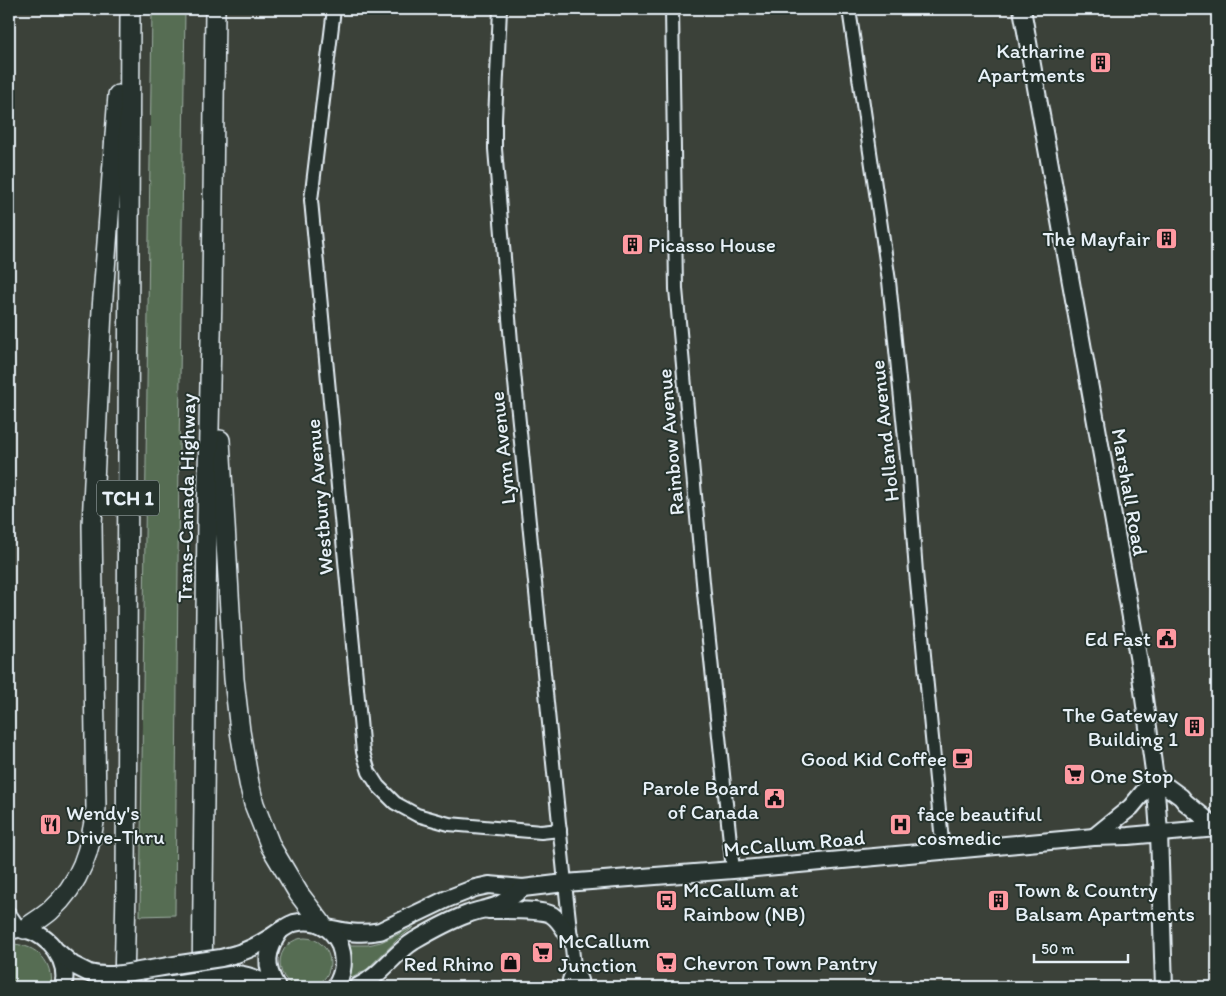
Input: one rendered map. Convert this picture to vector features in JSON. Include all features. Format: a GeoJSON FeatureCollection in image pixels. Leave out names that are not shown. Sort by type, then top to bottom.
{"type":"FeatureCollection","features":[{"type":"Feature","properties":{"kind":"highway"},"geometry":{"type":"LineString","coordinates":[[18,929],[49,912],[74,883],[89,847],[96,808],[92,525],[102,310],[124,9]]}},
{"type":"Feature","properties":{"kind":"highway","name":"TCH 1"},"geometry":{"type":"LineString","coordinates":[[124,987],[130,9]]}},
{"type":"Feature","properties":{"kind":"highway","name":"Trans-Canada Highway"},"geometry":{"type":"LineString","coordinates":[[202,987],[215,9]]}},
{"type":"Feature","properties":{"kind":"highway"},"geometry":{"type":"LineString","coordinates":[[212,294],[232,656],[244,762],[254,804],[271,847],[299,894],[324,926]]}},
{"type":"Feature","properties":{"kind":"main road","name":"Marshall Road"},"geometry":{"type":"LineString","coordinates":[[1022,9],[1139,662],[1155,778],[1159,833],[1164,987]]}},
{"type":"Feature","properties":{"kind":"main road"},"geometry":{"type":"LineString","coordinates":[[1094,837],[1131,807],[1155,778],[1181,797],[1217,828]]}},
{"type":"Feature","properties":{"kind":"main road","name":"McCallum Road"},"geometry":{"type":"LineString","coordinates":[[282,930],[292,924],[304,921],[354,934],[367,934],[380,931],[447,898],[489,885],[524,888],[1094,837],[1217,828]]}},
{"type":"Feature","properties":{"kind":"main road","name":"McCallum Road"},"geometry":{"type":"LineString","coordinates":[[357,987],[372,978],[412,943],[433,930],[471,913],[498,905],[524,888]]}},
{"type":"Feature","properties":{"kind":"main road"},"geometry":{"type":"LineString","coordinates":[[483,910],[550,913],[561,923],[571,940]]}},
{"type":"Feature","properties":{"kind":"main road"},"geometry":{"type":"LineString","coordinates":[[324,926],[334,935],[343,957],[339,982],[336,987]]}},
{"type":"Feature","properties":{"kind":"main road"},"geometry":{"type":"LineString","coordinates":[[18,929],[36,934],[73,964],[98,976],[221,958],[252,948],[282,930]]}},
{"type":"Feature","properties":{"kind":"main road"},"geometry":{"type":"LineString","coordinates":[[277,987],[270,975],[268,962],[270,949],[282,930]]}},
{"type":"Feature","properties":{"kind":"main road"},"geometry":{"type":"LineString","coordinates":[[57,951],[64,969],[65,981],[63,987]]}},
{"type":"Feature","properties":{"kind":"main road"},"geometry":{"type":"LineString","coordinates":[[151,987],[236,974],[252,977],[270,987]]}},
{"type":"Feature","properties":{"kind":"street","name":"Westbury Avenue"},"geometry":{"type":"LineString","coordinates":[[334,9],[311,200],[363,752],[369,772],[378,786],[395,803],[417,815],[449,824],[541,832],[560,830]]}},
{"type":"Feature","properties":{"kind":"street","name":"Lynn Avenue"},"geometry":{"type":"LineString","coordinates":[[500,9],[495,149],[512,342],[574,966]]}},
{"type":"Feature","properties":{"kind":"street","name":"Rainbow Avenue"},"geometry":{"type":"LineString","coordinates":[[672,9],[676,288],[704,593],[733,870]]}},
{"type":"Feature","properties":{"kind":"street","name":"Holland Avenue"},"geometry":{"type":"LineString","coordinates":[[849,9],[889,280],[943,852]]}},
{"type":"Feature","properties":{"kind":"street"},"geometry":{"type":"LineString","coordinates":[[9,913],[18,929]]}},
{"type":"Feature","properties":{"kind":"street"},"geometry":{"type":"LineString","coordinates":[[570,987],[569,980],[574,966]]}},
{"type":"Feature","properties":{"kind":"street"},"geometry":{"type":"LineString","coordinates":[[574,966],[582,980],[582,987]]}},
{"type":"Feature","properties":{"kind":"green space"},"geometry":{"type":"Polygon","coordinates":[[[152,9],[185,9],[175,915],[140,916],[152,9]]]}},
{"type":"Feature","properties":{"kind":"green space"},"geometry":{"type":"Polygon","coordinates":[[[414,927],[398,939],[367,969],[352,978],[350,977],[352,961],[349,945],[368,945],[381,942],[414,927]]]}},
{"type":"Feature","properties":{"kind":"green space"},"geometry":{"type":"Polygon","coordinates":[[[300,938],[310,938],[323,945],[330,958],[330,968],[323,981],[310,988],[300,988],[291,984],[284,977],[280,968],[280,958],[284,949],[291,942],[300,938]]]}},
{"type":"Feature","properties":{"kind":"green space"},"geometry":{"type":"Polygon","coordinates":[[[9,945],[29,948],[42,956],[49,970],[51,978],[50,987],[9,987],[9,945]]]}},
{"type":"Feature","properties":{"kind":"place","name":"Katharine Apartments"},"geometry":{"type":"Point","coordinates":[1101,62]}},
{"type":"Feature","properties":{"kind":"place","name":"The Mayfair"},"geometry":{"type":"Point","coordinates":[1166,238]}},
{"type":"Feature","properties":{"kind":"place","name":"Picasso House"},"geometry":{"type":"Point","coordinates":[632,244]}},
{"type":"Feature","properties":{"kind":"place","name":"Ed Fast"},"geometry":{"type":"Point","coordinates":[1167,638]}},
{"type":"Feature","properties":{"kind":"place","name":"The Gateway Building 1"},"geometry":{"type":"Point","coordinates":[1194,726]}},
{"type":"Feature","properties":{"kind":"place","name":"Good Kid Coffee"},"geometry":{"type":"Point","coordinates":[963,758]}},
{"type":"Feature","properties":{"kind":"place","name":"One Stop"},"geometry":{"type":"Point","coordinates":[1074,775]}},
{"type":"Feature","properties":{"kind":"place","name":"Parole Board of Canada"},"geometry":{"type":"Point","coordinates":[775,799]}},
{"type":"Feature","properties":{"kind":"place","name":"Wendy's Drive-Thru"},"geometry":{"type":"Point","coordinates":[50,824]}},
{"type":"Feature","properties":{"kind":"place","name":"face beautiful cosmedic"},"geometry":{"type":"Point","coordinates":[901,825]}},
{"type":"Feature","properties":{"kind":"place","name":"McCallum at Rainbow (NB)"},"geometry":{"type":"Point","coordinates":[667,901]}},
{"type":"Feature","properties":{"kind":"place","name":"Town & Country Balsam Apartments"},"geometry":{"type":"Point","coordinates":[999,901]}},
{"type":"Feature","properties":{"kind":"place","name":"McCallum Junction"},"geometry":{"type":"Point","coordinates":[542,952]}},
{"type":"Feature","properties":{"kind":"place","name":"Chevron Town Pantry"},"geometry":{"type":"Point","coordinates":[667,962]}},
{"type":"Feature","properties":{"kind":"place","name":"Red Rhino"},"geometry":{"type":"Point","coordinates":[510,963]}}]}
